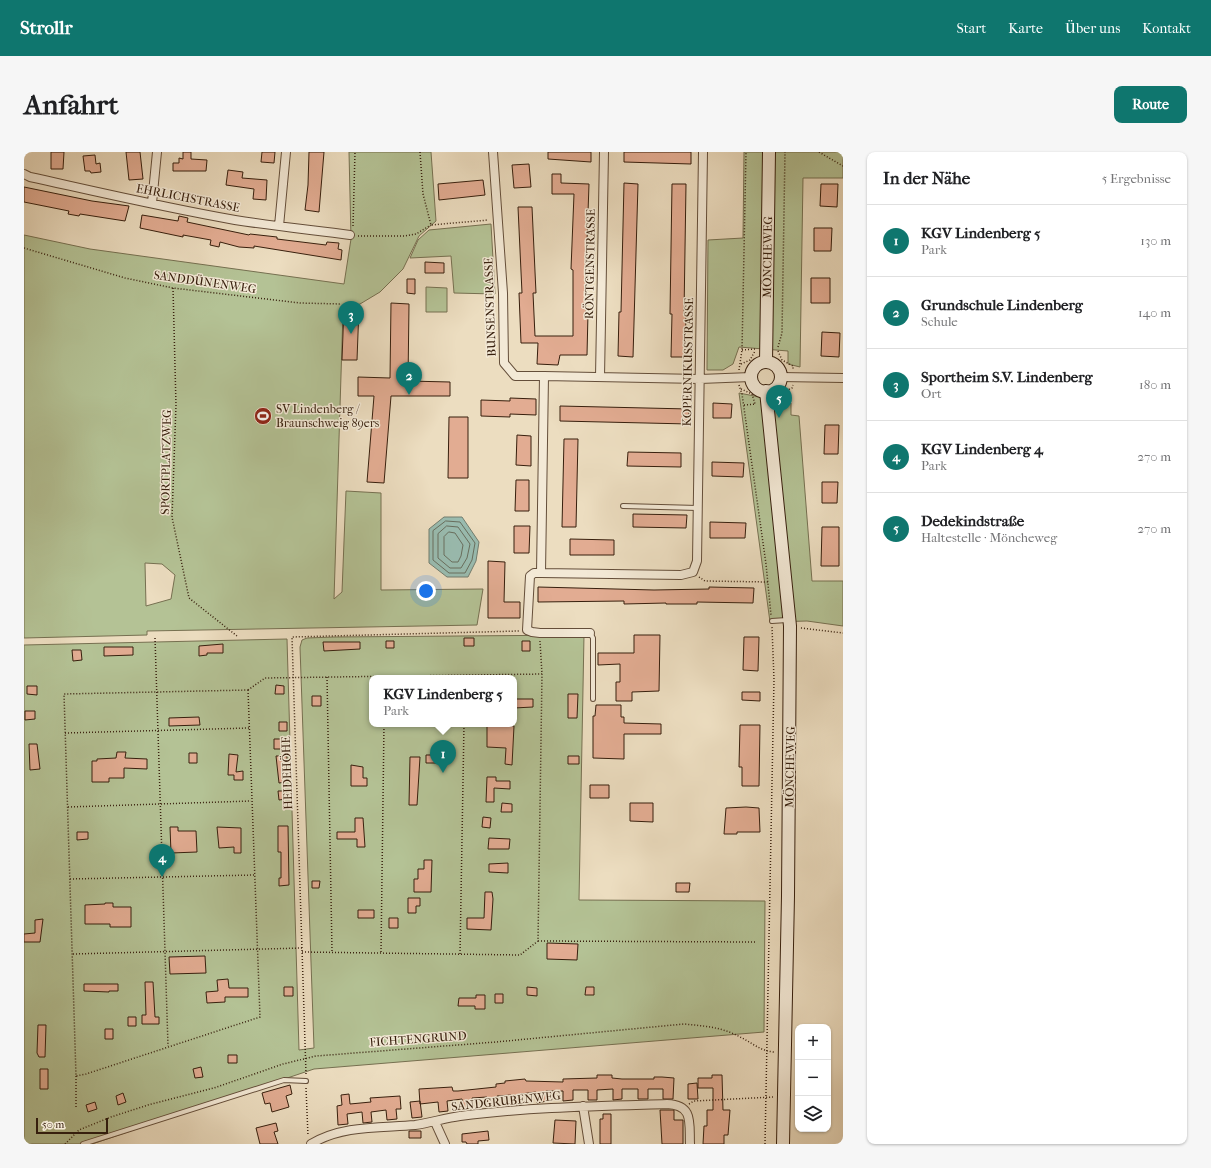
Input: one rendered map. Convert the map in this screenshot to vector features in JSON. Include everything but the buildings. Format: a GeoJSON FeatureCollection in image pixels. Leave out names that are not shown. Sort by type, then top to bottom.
{"type":"FeatureCollection","features":[{"type":"Feature","properties":{"kind":"main road","name":"MÖNCHEWEG"},"geometry":{"type":"LineString","coordinates":[[766,362],[769,152]]}},
{"type":"Feature","properties":{"kind":"main road"},"geometry":{"type":"LineString","coordinates":[[766,362],[776,366],[780,376],[776,387],[766,391],[762,391],[754,386],[751,377],[755,366],[766,362]]}},
{"type":"Feature","properties":{"kind":"main road","name":"MÖNCHEWEG"},"geometry":{"type":"LineString","coordinates":[[766,391],[790,623],[783,1144]]}},
{"type":"Feature","properties":{"kind":"street"},"geometry":{"type":"LineString","coordinates":[[152,203],[157,152]]}},
{"type":"Feature","properties":{"kind":"street"},"geometry":{"type":"LineString","coordinates":[[279,226],[286,152]]}},
{"type":"Feature","properties":{"kind":"street","name":"BUNSENSTRASSE"},"geometry":{"type":"LineString","coordinates":[[493,152],[498,219],[504,363],[515,376],[700,379],[751,377]]}},
{"type":"Feature","properties":{"kind":"street","name":"RÖNTGENSTRASSE"},"geometry":{"type":"LineString","coordinates":[[600,377],[604,152]]}},
{"type":"Feature","properties":{"kind":"street","name":"KOPERNIKUSSTRASSE"},"geometry":{"type":"LineString","coordinates":[[693,572],[697,561],[703,152]]}},
{"type":"Feature","properties":{"kind":"street","name":"EHRLICHSTRASSE"},"geometry":{"type":"LineString","coordinates":[[24,174],[75,187],[222,217],[350,235]]}},
{"type":"Feature","properties":{"kind":"street"},"geometry":{"type":"LineString","coordinates":[[541,573],[544,376]]}},
{"type":"Feature","properties":{"kind":"street"},"geometry":{"type":"LineString","coordinates":[[780,376],[843,378]]}},
{"type":"Feature","properties":{"kind":"street"},"geometry":{"type":"LineString","coordinates":[[590,633],[540,633],[527,630],[530,576],[534,573],[681,575],[693,572]]}},
{"type":"Feature","properties":{"kind":"street","name":"SANDGRUBENWEG"},"geometry":{"type":"LineString","coordinates":[[310,1140],[343,1132],[435,1122],[459,1116],[583,1106],[676,1104],[682,1107]]}},
{"type":"Feature","properties":{"kind":"street"},"geometry":{"type":"LineString","coordinates":[[583,1106],[589,1144]]}},
{"type":"Feature","properties":{"kind":"street"},"geometry":{"type":"LineString","coordinates":[[682,1107],[687,1111],[689,1116],[690,1144]]}},
{"type":"Feature","properties":{"kind":"street"},"geometry":{"type":"LineString","coordinates":[[435,1122],[445,1144]]}},
{"type":"Feature","properties":{"kind":"lane"},"geometry":{"type":"LineString","coordinates":[[623,506],[698,508]]}},
{"type":"Feature","properties":{"kind":"lane"},"geometry":{"type":"LineString","coordinates":[[772,621],[790,623]]}},
{"type":"Feature","properties":{"kind":"lane"},"geometry":{"type":"LineString","coordinates":[[590,633],[593,638],[593,699]]}},
{"type":"Feature","properties":{"kind":"lane"},"geometry":{"type":"LineString","coordinates":[[83,1144],[284,1080],[306,1081]]}},
{"type":"Feature","properties":{"kind":"path"},"geometry":{"type":"LineString","coordinates":[[355,152],[353,226],[350,235],[404,236],[416,234],[431,225],[498,219]]}},
{"type":"Feature","properties":{"kind":"path"},"geometry":{"type":"LineString","coordinates":[[420,152],[423,194],[431,225]]}},
{"type":"Feature","properties":{"kind":"path"},"geometry":{"type":"LineString","coordinates":[[746,152],[742,357],[738,377],[741,389],[768,582],[772,621],[774,680],[765,1144]]}},
{"type":"Feature","properties":{"kind":"path"},"geometry":{"type":"LineString","coordinates":[[777,350],[782,333],[785,152]]}},
{"type":"Feature","properties":{"kind":"path"},"geometry":{"type":"LineString","coordinates":[[819,152],[843,166]]}},
{"type":"Feature","properties":{"kind":"path","name":"SANDDÜNENWEG"},"geometry":{"type":"LineString","coordinates":[[24,248],[125,278],[173,288],[300,303],[341,304]]}},
{"type":"Feature","properties":{"kind":"path","name":"SPORTPLATZWEG"},"geometry":{"type":"LineString","coordinates":[[173,288],[176,405],[172,517],[189,598],[237,636]]}},
{"type":"Feature","properties":{"kind":"path"},"geometry":{"type":"LineString","coordinates":[[740,364],[750,360],[755,349]]}},
{"type":"Feature","properties":{"kind":"path"},"geometry":{"type":"LineString","coordinates":[[741,389],[752,394],[756,404]]}},
{"type":"Feature","properties":{"kind":"path"},"geometry":{"type":"LineString","coordinates":[[693,572],[705,581],[768,582]]}},
{"type":"Feature","properties":{"kind":"path"},"geometry":{"type":"LineString","coordinates":[[790,623],[843,633]]}},
{"type":"Feature","properties":{"kind":"path","name":"HEIDEHÖHE"},"geometry":{"type":"LineString","coordinates":[[310,1140],[305,1059],[292,638],[527,630]]}},
{"type":"Feature","properties":{"kind":"path"},"geometry":{"type":"LineString","coordinates":[[538,941],[542,674],[540,633]]}},
{"type":"Feature","properties":{"kind":"path"},"geometry":{"type":"LineString","coordinates":[[155,638],[168,1047]]}},
{"type":"Feature","properties":{"kind":"path"},"geometry":{"type":"LineString","coordinates":[[516,675],[542,674]]}},
{"type":"Feature","properties":{"kind":"path"},"geometry":{"type":"LineString","coordinates":[[327,677],[332,951]]}},
{"type":"Feature","properties":{"kind":"path"},"geometry":{"type":"LineString","coordinates":[[76,1107],[73,954],[64,694],[248,690],[265,678],[369,677]]}},
{"type":"Feature","properties":{"kind":"path"},"geometry":{"type":"LineString","coordinates":[[76,1076],[260,1017],[248,690]]}},
{"type":"Feature","properties":{"kind":"path"},"geometry":{"type":"LineString","coordinates":[[381,952],[384,727]]}},
{"type":"Feature","properties":{"kind":"path"},"geometry":{"type":"LineString","coordinates":[[460,954],[464,727]]}},
{"type":"Feature","properties":{"kind":"path"},"geometry":{"type":"LineString","coordinates":[[65,733],[249,728]]}},
{"type":"Feature","properties":{"kind":"path"},"geometry":{"type":"LineString","coordinates":[[68,807],[251,801]]}},
{"type":"Feature","properties":{"kind":"path"},"geometry":{"type":"LineString","coordinates":[[70,879],[254,875]]}},
{"type":"Feature","properties":{"kind":"path"},"geometry":{"type":"LineString","coordinates":[[302,952],[332,951],[520,955],[538,941],[756,942]]}},
{"type":"Feature","properties":{"kind":"path"},"geometry":{"type":"LineString","coordinates":[[73,954],[302,948]]}},
{"type":"Feature","properties":{"kind":"path","name":"FICHTENGRUND"},"geometry":{"type":"LineString","coordinates":[[65,1144],[79,1130],[111,1117],[148,1105],[214,1088],[283,1064],[316,1056],[488,1043],[684,1024],[716,1027],[740,1037],[767,1052],[784,1053]]}},
{"type":"Feature","properties":{"kind":"path"},"geometry":{"type":"LineString","coordinates":[[682,1107],[694,1101],[766,1096],[783,1097]]}},
{"type":"Feature","properties":{"kind":"green space"},"geometry":{"type":"Polygon","coordinates":[[[349,152],[431,152],[436,221],[419,236],[403,269],[380,292],[360,304],[343,311],[334,599],[342,592],[346,491],[381,493],[381,590],[483,589],[477,625],[147,631],[147,635],[24,638],[24,235],[90,249],[344,284],[351,239],[349,152]],[[145,563],[146,606],[171,599],[175,575],[162,564],[145,563]]]}},
{"type":"Feature","properties":{"kind":"green space"},"geometry":{"type":"Polygon","coordinates":[[[744,152],[843,152],[843,178],[803,178],[800,367],[788,364],[788,351],[739,347],[733,364],[723,370],[707,370],[708,240],[743,238],[744,152]]]}},
{"type":"Feature","properties":{"kind":"green space"},"geometry":{"type":"Polygon","coordinates":[[[491,224],[495,294],[454,293],[451,256],[410,258],[418,240],[429,230],[491,224]]]}},
{"type":"Feature","properties":{"kind":"green space"},"geometry":{"type":"Polygon","coordinates":[[[426,287],[447,288],[447,312],[426,312],[426,287]]]}},
{"type":"Feature","properties":{"kind":"green space"},"geometry":{"type":"Polygon","coordinates":[[[739,393],[791,403],[791,415],[799,416],[812,581],[843,581],[843,626],[807,621],[770,622],[739,393]]]}},
{"type":"Feature","properties":{"kind":"green space"},"geometry":{"type":"Polygon","coordinates":[[[584,635],[579,900],[765,901],[764,1032],[314,1069],[92,1144],[24,1144],[24,645],[287,639],[299,1050],[314,1048],[300,647],[302,640],[307,638],[584,635]]]}},
{"type":"Feature","properties":{"kind":"water"},"geometry":{"type":"Polygon","coordinates":[[[444,517],[462,517],[479,542],[476,561],[468,577],[447,577],[429,563],[429,529],[444,517]]]}},
{"type":"Feature","properties":{"kind":"place","name":"Sportheim S.V. Lindenberg"},"geometry":{"type":"Point","coordinates":[351,334]}},
{"type":"Feature","properties":{"kind":"place","name":"Grundschule Lindenberg"},"geometry":{"type":"Point","coordinates":[409,395]}},
{"type":"Feature","properties":{"kind":"place","name":"SV Lindenberg / Braunschweig 89ers"},"geometry":{"type":"Point","coordinates":[263,416]}},
{"type":"Feature","properties":{"kind":"place","name":"Dedekindstraße"},"geometry":{"type":"Point","coordinates":[779,418]}},
{"type":"Feature","properties":{"kind":"place","name":"KGV Lindenberg 5"},"geometry":{"type":"Point","coordinates":[443,773]}},
{"type":"Feature","properties":{"kind":"place","name":"KGV Lindenberg 4"},"geometry":{"type":"Point","coordinates":[162,877]}}]}
